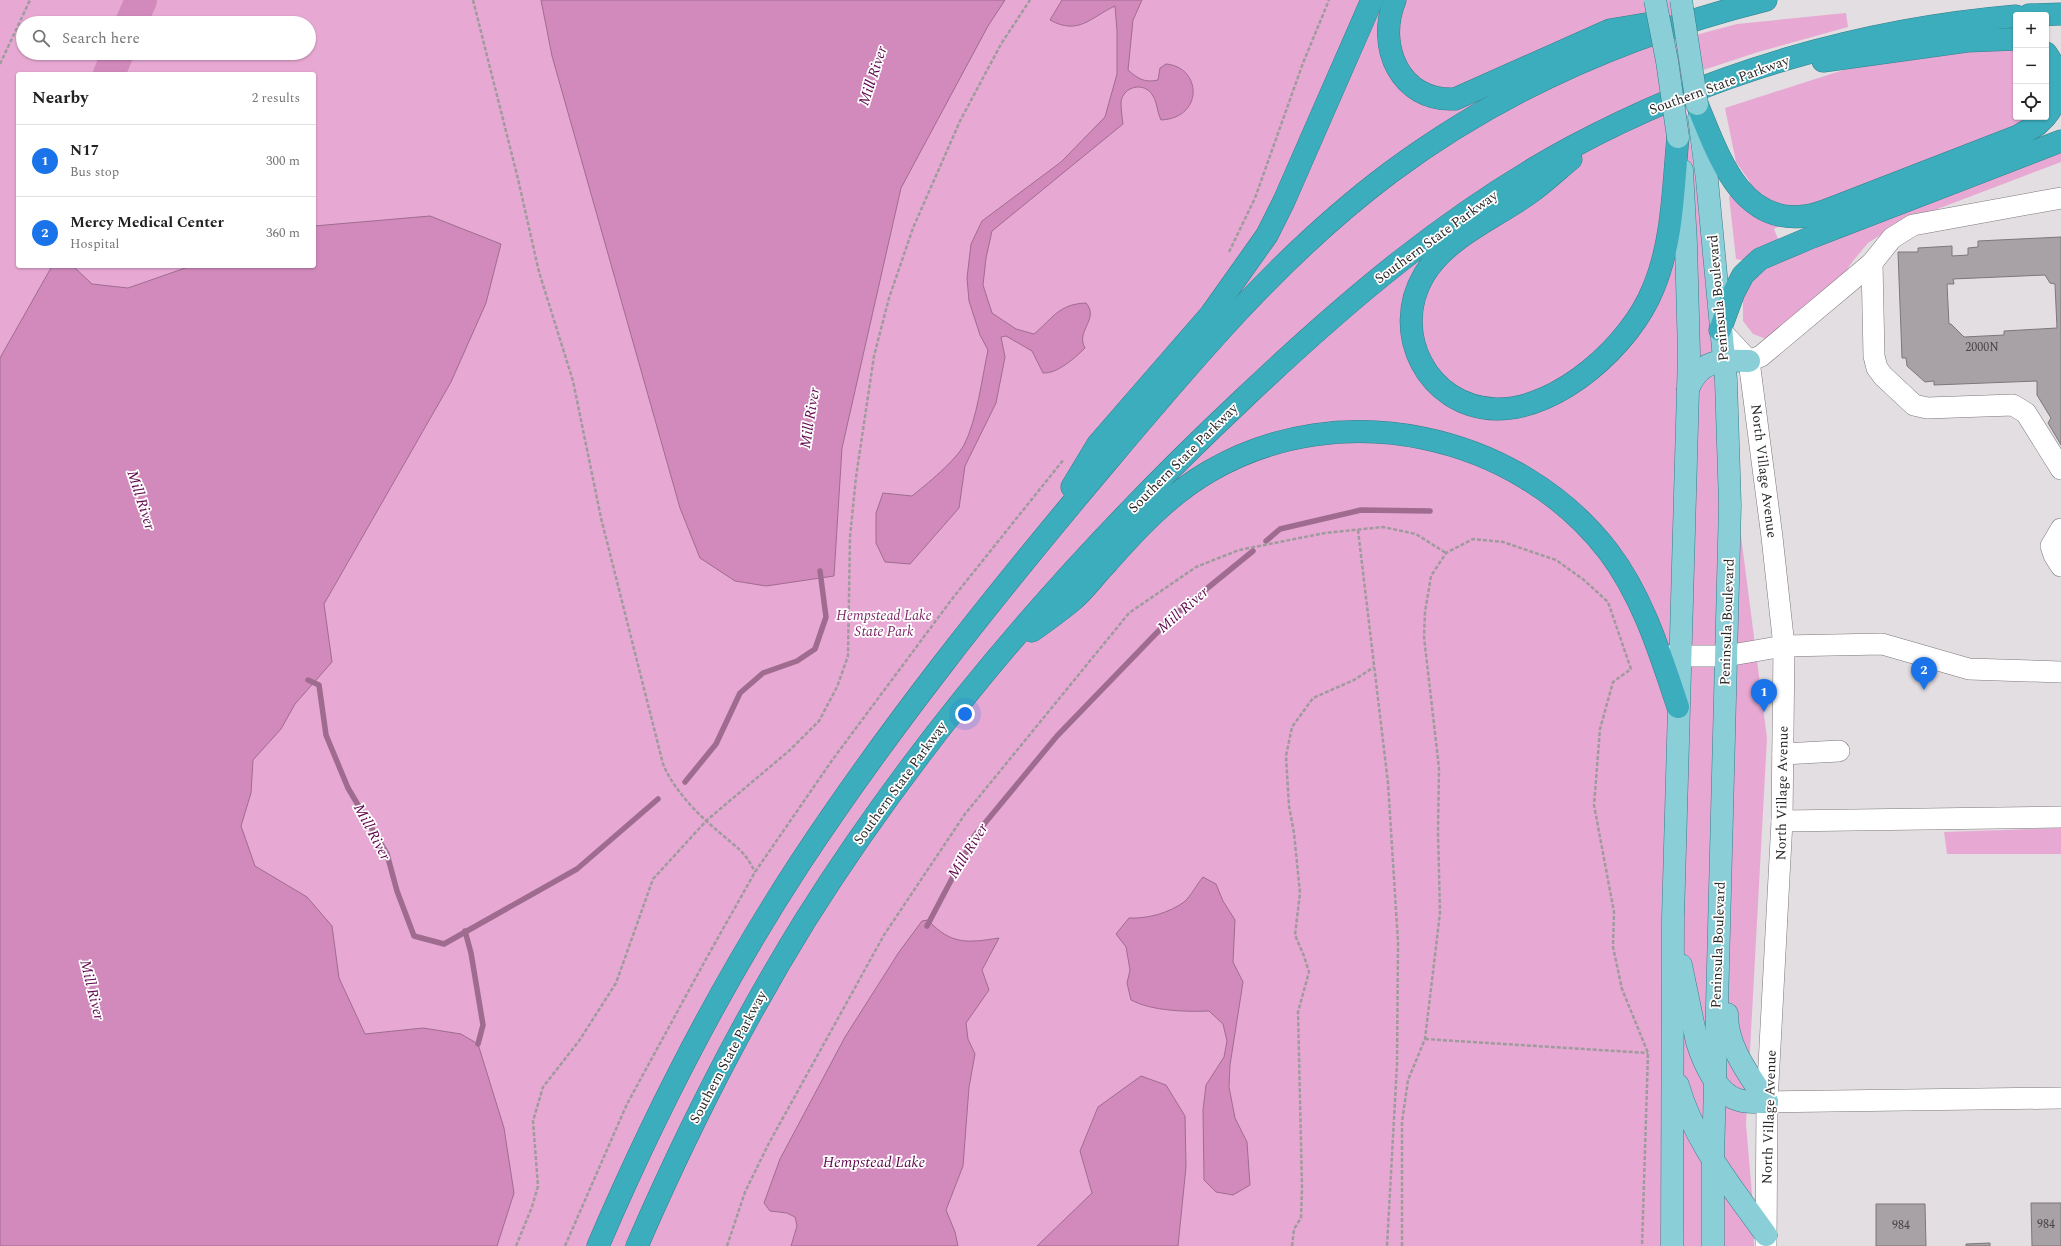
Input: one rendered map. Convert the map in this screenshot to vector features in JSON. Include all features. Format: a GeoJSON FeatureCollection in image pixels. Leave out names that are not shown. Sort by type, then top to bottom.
{"type":"FeatureCollection","features":[{"type":"Feature","properties":{"kind":"highway"},"geometry":{"type":"LineString","coordinates":[[1031,554],[1098,444],[1211,314],[1267,235],[1284,201],[1372,0]]}},
{"type":"Feature","properties":{"kind":"highway"},"geometry":{"type":"LineString","coordinates":[[1395,0],[1389,18],[1387,34],[1388,46],[1396,67],[1414,87],[1425,94],[1445,100],[1455,99],[1610,30],[1713,13]]}},
{"type":"Feature","properties":{"kind":"highway"},"geometry":{"type":"LineString","coordinates":[[598,1246],[671,1087],[734,973],[795,871],[899,724],[950,655],[1124,442],[1237,314],[1292,256],[1340,212],[1416,154],[1471,119],[1527,87],[1599,53],[1651,33],[1713,13],[1766,0]]}},
{"type":"Feature","properties":{"kind":"highway"},"geometry":{"type":"LineString","coordinates":[[2049,14],[2061,14]]}},
{"type":"Feature","properties":{"kind":"highway","name":"Southern State Parkway"},"geometry":{"type":"LineString","coordinates":[[637,1246],[681,1146],[744,1024],[807,918],[842,864],[917,758],[998,657],[1083,560],[1172,467],[1261,382],[1412,251],[1465,213],[1548,160],[1604,131],[1677,98],[1750,70],[1812,51],[1878,36],[1945,24],[2013,16]]}},
{"type":"Feature","properties":{"kind":"highway"},"geometry":{"type":"LineString","coordinates":[[1750,70],[1967,41],[2013,39]]}},
{"type":"Feature","properties":{"kind":"highway"},"geometry":{"type":"LineString","coordinates":[[2049,58],[2054,66],[2058,82],[2053,106],[2049,112]]}},
{"type":"Feature","properties":{"kind":"highway"},"geometry":{"type":"LineString","coordinates":[[1697,104],[1726,170],[1738,188],[1759,205],[1771,212],[1794,217],[1814,214],[1835,207],[2018,136],[2043,120]]}},
{"type":"Feature","properties":{"kind":"highway"},"geometry":{"type":"LineString","coordinates":[[1604,131],[1534,191],[1448,248],[1425,273],[1416,290],[1411,311],[1413,340],[1418,357],[1428,374],[1452,395],[1485,408],[1497,409],[1523,405],[1551,394],[1580,377],[1594,367],[1620,341],[1647,302],[1661,266],[1670,222],[1678,137]]}},
{"type":"Feature","properties":{"kind":"highway"},"geometry":{"type":"LineString","coordinates":[[1720,330],[1738,283],[1748,270],[1760,259],[1801,241],[2061,141]]}},
{"type":"Feature","properties":{"kind":"highway"},"geometry":{"type":"LineString","coordinates":[[998,657],[1074,599],[1124,544],[1160,508],[1174,496],[1211,471],[1246,454],[1276,444],[1313,435],[1356,431],[1418,437],[1465,449],[1503,465],[1540,487],[1584,524],[1609,552],[1632,587],[1646,616],[1670,656],[1678,707]]}},
{"type":"Feature","properties":{"kind":"main road","name":"Peninsula Boulevard"},"geometry":{"type":"LineString","coordinates":[[1655,0],[1668,69],[1678,137],[1687,257],[1688,389],[1670,656]]}},
{"type":"Feature","properties":{"kind":"main road","name":"Peninsula Boulevard"},"geometry":{"type":"LineString","coordinates":[[1681,0],[1707,180],[1720,330],[1726,380],[1730,505],[1713,1160],[1713,1246]]}},
{"type":"Feature","properties":{"kind":"main road"},"geometry":{"type":"LineString","coordinates":[[1688,389],[1692,378],[1704,367],[1724,360],[1749,361]]}},
{"type":"Feature","properties":{"kind":"main road"},"geometry":{"type":"LineString","coordinates":[[1672,1246],[1671,1058],[1678,707]]}},
{"type":"Feature","properties":{"kind":"main road"},"geometry":{"type":"LineString","coordinates":[[1673,918],[1693,1030],[1701,1054],[1715,1079],[1726,1093],[1739,1100],[1767,1102]]}},
{"type":"Feature","properties":{"kind":"main road"},"geometry":{"type":"LineString","coordinates":[[1719,927],[1730,1040],[1735,1052],[1767,1102]]}},
{"type":"Feature","properties":{"kind":"main road"},"geometry":{"type":"LineString","coordinates":[[1671,1058],[1685,1109],[1696,1132],[1766,1240]]}},
{"type":"Feature","properties":{"kind":"street"},"geometry":{"type":"LineString","coordinates":[[1720,330],[1749,361],[1761,356],[1872,263],[1892,238],[1913,225],[2061,198]]}},
{"type":"Feature","properties":{"kind":"street"},"geometry":{"type":"LineString","coordinates":[[1872,263],[1874,356],[1877,368],[1883,376],[1914,406],[1927,408],[2012,406],[2026,413],[2061,468]]}},
{"type":"Feature","properties":{"kind":"street","name":"North Village Avenue"},"geometry":{"type":"LineString","coordinates":[[1749,361],[1772,537],[1784,646],[1782,821],[1767,1102],[1766,1240]]}},
{"type":"Feature","properties":{"kind":"street"},"geometry":{"type":"LineString","coordinates":[[2061,529],[2052,546],[2054,555],[2061,566]]}},
{"type":"Feature","properties":{"kind":"street"},"geometry":{"type":"LineString","coordinates":[[1670,656],[1726,656],[1784,646],[1882,644],[1969,669],[2024,672],[2057,670]]}},
{"type":"Feature","properties":{"kind":"street"},"geometry":{"type":"LineString","coordinates":[[1783,754],[1839,751]]}},
{"type":"Feature","properties":{"kind":"street"},"geometry":{"type":"LineString","coordinates":[[1782,821],[2061,817]]}},
{"type":"Feature","properties":{"kind":"street"},"geometry":{"type":"LineString","coordinates":[[1767,1102],[2061,1098]]}},
{"type":"Feature","properties":{"kind":"path"},"geometry":{"type":"LineString","coordinates":[[22,16],[30,0]]}},
{"type":"Feature","properties":{"kind":"path"},"geometry":{"type":"LineString","coordinates":[[473,0],[518,179],[539,272],[572,381],[601,518],[663,764],[669,778],[684,798],[746,855],[755,872]]}},
{"type":"Feature","properties":{"kind":"path"},"geometry":{"type":"LineString","coordinates":[[516,1246],[532,1207],[538,1186],[533,1121],[543,1087],[579,1041],[616,983],[653,879],[707,820],[790,750],[819,721],[837,687],[848,656],[850,537],[856,477],[874,356],[889,298],[913,228],[960,121],[1001,44],[1030,0]]}},
{"type":"Feature","properties":{"kind":"path"},"geometry":{"type":"LineString","coordinates":[[1228,254],[1255,198],[1303,63],[1329,0]]}},
{"type":"Feature","properties":{"kind":"path"},"geometry":{"type":"LineString","coordinates":[[0,64],[16,30]]}},
{"type":"Feature","properties":{"kind":"path"},"geometry":{"type":"LineString","coordinates":[[565,1246],[627,1104],[755,872],[833,759],[952,599],[1065,458]]}},
{"type":"Feature","properties":{"kind":"path"},"geometry":{"type":"LineString","coordinates":[[727,1246],[745,1192],[755,1171],[884,935],[965,814],[1129,613],[1196,566],[1239,550],[1325,533],[1383,527],[1416,534],[1446,553]]}},
{"type":"Feature","properties":{"kind":"path"},"geometry":{"type":"LineString","coordinates":[[1358,530],[1388,783],[1398,942],[1397,1064],[1387,1246]]}},
{"type":"Feature","properties":{"kind":"path"},"geometry":{"type":"LineString","coordinates":[[1402,1246],[1402,1122],[1408,1080],[1425,1039],[1440,913],[1438,832],[1439,768],[1424,637],[1425,618],[1432,576],[1446,553],[1473,539],[1503,542],[1556,560],[1584,580],[1608,602],[1630,669],[1613,682],[1600,729],[1594,805],[1614,912],[1613,947],[1622,990],[1648,1052],[1642,1246]]}},
{"type":"Feature","properties":{"kind":"path"},"geometry":{"type":"LineString","coordinates":[[1292,1246],[1294,1229],[1301,1218],[1302,1186],[1298,1012],[1309,972],[1304,956],[1294,935],[1300,893],[1294,833],[1288,806],[1286,756],[1292,727],[1313,698],[1354,680],[1374,667]]}},
{"type":"Feature","properties":{"kind":"path"},"geometry":{"type":"LineString","coordinates":[[1425,1039],[1648,1052]]}},
{"type":"Feature","properties":{"kind":"green space","name":"Hempstead Lake State Park"},"geometry":{"type":"Polygon","coordinates":[[[0,0],[1672,0],[1677,40],[1737,24],[1846,13],[1848,27],[1758,52],[1682,77],[1767,738],[1746,1124],[1753,1206],[1754,1246],[0,1246],[0,0]]]}},
{"type":"Feature","properties":{"kind":"green space"},"geometry":{"type":"Polygon","coordinates":[[[2013,47],[2013,120],[2027,120],[1819,203],[1797,206],[1781,205],[1765,199],[1747,187],[1750,182],[1736,162],[1725,108],[1862,64],[1949,50],[2013,47]]]}},
{"type":"Feature","properties":{"kind":"green space"},"geometry":{"type":"Polygon","coordinates":[[[2061,153],[2061,162],[1898,224],[1868,243],[1837,284],[1766,339],[1753,334],[1743,321],[1743,296],[1758,271],[1783,257],[2061,153]]]}},
{"type":"Feature","properties":{"kind":"green space"},"geometry":{"type":"Polygon","coordinates":[[[1736,195],[1785,223],[1774,229],[1778,239],[1756,252],[1746,261],[1736,259],[1729,196],[1736,195]]]}},
{"type":"Feature","properties":{"kind":"green space"},"geometry":{"type":"Polygon","coordinates":[[[2061,828],[2061,854],[1947,854],[1944,832],[2061,828]]]}},
{"type":"Feature","properties":{"kind":"water"},"geometry":{"type":"Polygon","coordinates":[[[541,0],[1005,0],[988,26],[901,188],[842,448],[834,576],[766,586],[735,581],[700,558],[680,508],[552,56],[541,0]]]}},
{"type":"Feature","properties":{"kind":"water"},"geometry":{"type":"Polygon","coordinates":[[[1062,0],[1142,0],[1133,20],[1128,70],[1142,80],[1153,81],[1158,80],[1160,68],[1166,64],[1178,67],[1186,74],[1192,83],[1193,92],[1191,102],[1185,111],[1175,117],[1161,120],[1154,98],[1149,91],[1140,87],[1130,89],[1126,92],[1121,102],[1123,124],[992,231],[986,258],[983,285],[992,313],[1016,329],[1034,334],[1063,309],[1069,306],[1086,303],[1090,309],[1090,314],[1083,336],[1085,348],[1071,361],[1060,368],[1048,373],[1043,373],[1032,351],[1006,336],[1001,337],[1005,357],[996,403],[965,466],[959,508],[910,564],[885,562],[876,543],[876,513],[883,493],[912,496],[948,465],[960,451],[969,435],[979,399],[988,350],[980,335],[969,301],[967,278],[971,244],[982,221],[1061,162],[1105,117],[1117,74],[1117,31],[1115,6],[1084,23],[1077,26],[1069,26],[1050,20],[1062,0]]]}},
{"type":"Feature","properties":{"kind":"water"},"geometry":{"type":"Polygon","coordinates":[[[430,216],[501,244],[486,303],[451,382],[324,604],[332,662],[295,704],[281,729],[253,760],[251,793],[241,826],[255,866],[307,897],[332,926],[339,978],[365,1034],[423,1028],[461,1034],[478,1044],[504,1128],[514,1193],[497,1246],[0,1246],[0,358],[51,268],[75,268],[92,284],[128,288],[185,268],[316,268],[316,226],[430,216]]]}},
{"type":"Feature","properties":{"kind":"water"},"geometry":{"type":"Polygon","coordinates":[[[1203,877],[1216,884],[1223,901],[1235,920],[1233,962],[1243,982],[1230,1065],[1229,1087],[1235,1118],[1247,1142],[1250,1185],[1233,1195],[1216,1192],[1204,1180],[1203,1110],[1206,1085],[1224,1057],[1227,1041],[1223,1024],[1209,1011],[1158,1009],[1139,1004],[1131,1000],[1127,983],[1130,970],[1126,947],[1116,934],[1129,918],[1158,914],[1178,906],[1187,899],[1203,877]]]}},
{"type":"Feature","properties":{"kind":"water","name":"Hempstead Lake"},"geometry":{"type":"Polygon","coordinates":[[[928,920],[944,934],[952,938],[978,941],[999,938],[982,970],[989,990],[966,1023],[968,1039],[975,1054],[969,1087],[963,1166],[946,1210],[955,1232],[958,1246],[791,1246],[797,1226],[795,1217],[787,1213],[770,1211],[764,1203],[780,1159],[845,1037],[899,952],[922,921],[928,920]]]}},
{"type":"Feature","properties":{"kind":"water"},"geometry":{"type":"Polygon","coordinates":[[[1141,1076],[1166,1085],[1185,1116],[1186,1167],[1178,1246],[1037,1246],[1092,1193],[1080,1151],[1098,1107],[1141,1076]]]}},
{"type":"Feature","properties":{"kind":"building"},"geometry":{"type":"Polygon","coordinates":[[[2061,237],[2061,445],[2048,423],[2051,418],[2037,395],[2037,381],[1934,385],[1934,381],[1925,382],[1907,366],[1906,358],[1902,358],[1898,252],[1918,252],[1918,248],[1952,246],[1952,256],[1968,255],[1968,248],[1978,247],[1978,241],[2061,237]],[[2045,275],[1953,279],[1954,284],[1947,284],[1949,324],[1951,324],[1964,337],[2004,335],[2004,331],[2057,328],[2055,284],[2050,283],[2045,275]]]}},
{"type":"Feature","properties":{"kind":"building"},"geometry":{"type":"Polygon","coordinates":[[[2031,1203],[2061,1203],[2061,1246],[2032,1246],[2031,1203]]]}},
{"type":"Feature","properties":{"kind":"building"},"geometry":{"type":"Polygon","coordinates":[[[1876,1204],[1925,1204],[1926,1246],[1876,1246],[1876,1204]]]}},
{"type":"Feature","properties":{"kind":"building"},"geometry":{"type":"Polygon","coordinates":[[[1990,1243],[1990,1246],[1966,1246],[1966,1244],[1990,1243]]]}},
{"type":"Feature","properties":{"kind":"waterway","name":"Mill River"},"geometry":{"type":"LineString","coordinates":[[134,16],[141,0]]}},
{"type":"Feature","properties":{"kind":"waterway","name":"Mill River"},"geometry":{"type":"LineString","coordinates":[[110,72],[115,60]]}},
{"type":"Feature","properties":{"kind":"waterway","name":"Mill River"},"geometry":{"type":"LineString","coordinates":[[1266,541],[1280,529],[1361,510],[1430,511]]}},
{"type":"Feature","properties":{"kind":"waterway","name":"Mill River"},"geometry":{"type":"LineString","coordinates":[[927,926],[975,835],[1057,736],[1172,617],[1253,551]]}},
{"type":"Feature","properties":{"kind":"waterway","name":"Mill River"},"geometry":{"type":"LineString","coordinates":[[685,782],[716,744],[740,693],[763,673],[797,661],[815,649],[826,617],[820,571]]}},
{"type":"Feature","properties":{"kind":"waterway","name":"Mill River"},"geometry":{"type":"LineString","coordinates":[[308,680],[319,685],[326,735],[348,788],[387,854],[397,891],[414,936],[444,944],[577,869],[658,799]]}},
{"type":"Feature","properties":{"kind":"waterway"},"geometry":{"type":"LineString","coordinates":[[465,931],[471,953],[483,1025],[478,1044]]}},
{"type":"Feature","properties":{"kind":"place","name":"Mercy Medical Center"},"geometry":{"type":"Point","coordinates":[1924,690]}},
{"type":"Feature","properties":{"kind":"place","name":"N17"},"geometry":{"type":"Point","coordinates":[1764,712]}}]}
